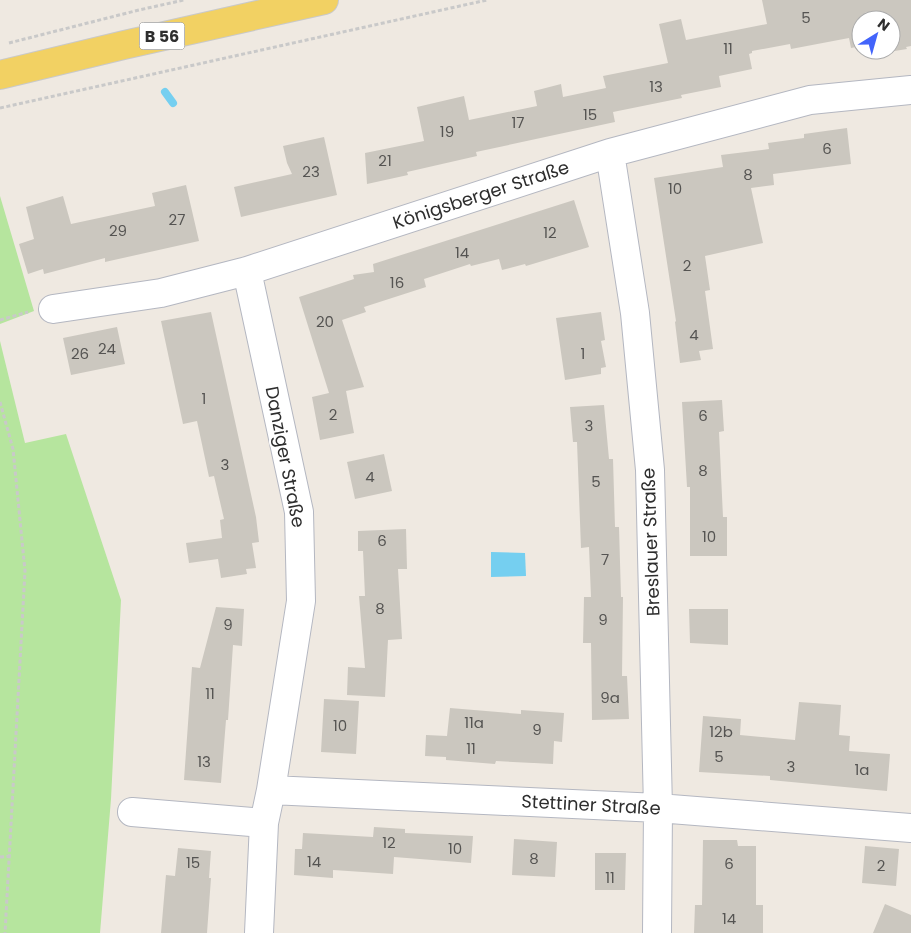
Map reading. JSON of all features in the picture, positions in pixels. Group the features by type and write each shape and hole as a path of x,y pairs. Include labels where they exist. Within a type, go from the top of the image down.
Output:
{"main road":[{"name":"B 56","path":"0,75 324,0"}],"street":[{"name":"Königsberger Straße","path":"53,309 161,293 247,271 610,153 810,100 911,90"},
{"name":"Breslauer Straße","path":"610,153 635,313 650,470 658,808 657,933"},
{"name":"Danziger Straße","path":"247,271 299,512 301,601 264,823 259,933"},
{"name":"Stettiner Straße","path":"271,790 658,808 911,828"},
{"path":"132,812 264,823"}],"path":[{"path":"0,45 184,0"},
{"path":"0,108 487,0"},
{"path":"0,402 13,449 25,571 5,933"},
{"path":"0,857 10,856"}],"green space":[{"path":"0,196 34,311 0,324"},
{"path":"0,341 25,443 66,434 121,600 111,799 100,933 0,933"}],"water":[{"path":"491,552 525,553 526,576 491,577"}],"building":[{"path":"762,0 911,0 911,46 906,47 907,49 901,50 901,10 851,10 851,48 849,38 791,49 790,44 752,51 749,54 752,69 719,76 721,87 681,95 682,98 613,112 615,122 476,152 477,156 407,172 408,175 367,184 365,153 424,141 417,107 464,96 469,120 537,106 534,91 561,84 563,97 606,88 603,76 668,63 659,24 681,19 686,40 767,24"},
{"path":"847,128 851,164 773,174 774,185 751,188 763,243 705,256 710,290 705,291 713,349 699,351 701,360 680,363 676,321 654,178 723,167 721,155 769,149 768,143 804,138 804,134"},
{"path":"324,137 337,195 241,217 234,187 292,174 283,146"},
{"path":"186,185 199,241 105,262 105,258 44,274 43,269 28,274 19,244 34,239 26,207 63,196 71,224 155,206 152,193"},
{"path":"574,200 589,247 526,266 525,264 502,270 499,259 471,266 470,264 424,279 426,287 364,307 366,312 342,320 364,387 346,391 354,433 320,440 312,397 329,393 299,297 354,279 353,275 374,272 373,264"},
{"path":"211,312 256,517 259,542 252,543 256,568 246,569 247,574 221,578 218,559 189,563 186,543 222,538 220,520 224,519 214,476 209,477 197,421 183,424 161,321"},
{"path":"601,312 605,340 601,341 606,367 601,368 601,374 565,380 556,318"},
{"path":"117,327 125,364 71,375 63,338"},
{"path":"722,400 724,431 719,432 723,517 727,517 727,556 690,556 690,487 687,487 682,402"},
{"path":"604,405 609,459 613,459 615,527 619,527 621,597 623,597 622,676 627,676 629,719 592,720 591,643 583,643 584,597 591,597 589,547 581,548 577,442 573,442 570,407"},
{"path":"384,454 392,491 355,499 347,462"},
{"path":"406,529 407,569 398,569 402,639 388,640 385,697 347,695 348,667 365,668 359,596 365,596 363,551 358,551 358,531"},
{"path":"216,607 244,609 242,646 233,645 228,720 226,720 221,783 184,780 192,667 200,668"},
{"path":"689,609 728,609 728,645 690,643"},
{"path":"324,699 359,701 356,754 321,752"},
{"path":"799,702 841,705 839,735 850,736 849,751 890,754 887,791 770,780 770,776 699,772 703,716 741,719 740,735 795,740"},
{"path":"450,708 521,714 521,710 564,713 562,742 554,741 553,764 496,761 495,764 446,760 446,757 425,756 426,735 447,736"},
{"path":"374,827 405,829 405,833 473,836 471,863 394,857 393,874 333,870 333,878 294,875 295,849 302,849 303,833 373,837"},
{"path":"514,839 557,842 555,877 512,875"},
{"path":"703,840 737,840 738,846 756,846 756,905 763,905 763,933 694,933 695,905 702,905"},
{"path":"865,846 899,849 896,886 862,883"},
{"path":"178,848 211,851 207,933 161,933 166,875 175,876"},
{"path":"595,853 626,853 625,890 595,890"},
{"path":"885,904 911,915 911,933 873,933"}],"waterway":[{"path":"165,92 173,103"}]}
